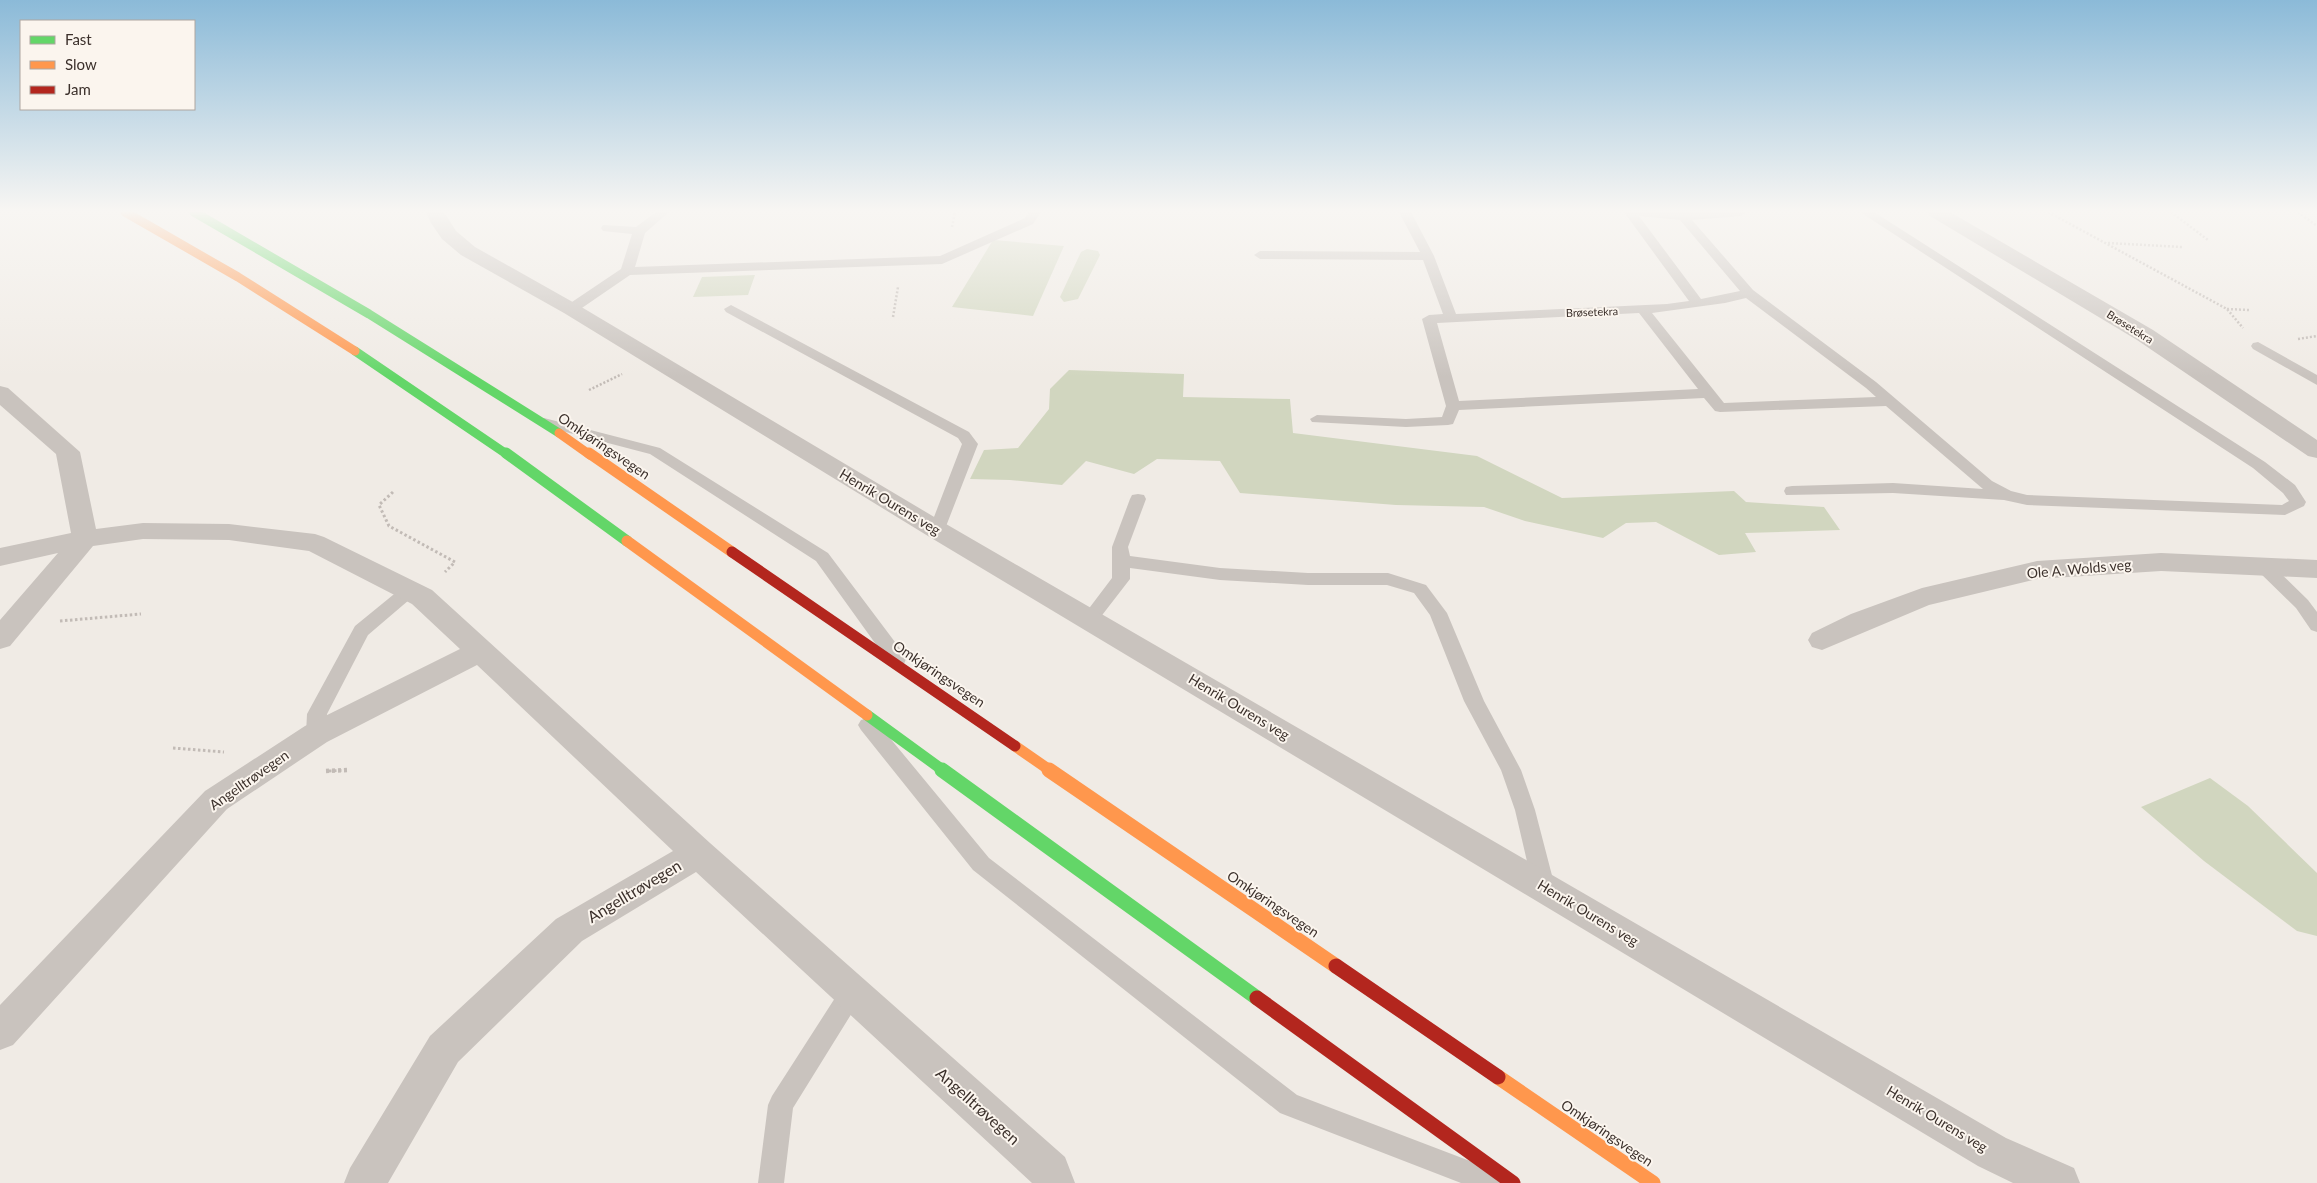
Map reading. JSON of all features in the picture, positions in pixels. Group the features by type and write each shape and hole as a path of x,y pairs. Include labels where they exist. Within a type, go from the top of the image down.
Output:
{"highway":[{"path":"219,267 366,358 493,444 1513,1183"},
{"name":"Omkjøringsvegen","path":"293,267 413,338 541,421 1653,1183"}],"street":[{"name":"Henrik Ourens veg","path":"497,267 571,308 937,530 1992,1152 2059,1183"},
{"name":"Brøsetekra","path":"2031,267 2145,335 2317,452"},
{"path":"0,393 68,452 85,540 6,632"},
{"name":"Angelltrøvegen","path":"0,557 85,540 143,531 229,532 315,543 416,594 1050,1172 1054,1183"},
{"name":"Ole A. Wolds veg","path":"1822,640 1861,621 1922,597 2038,570 2162,562 2317,569"},
{"name":"Angelltrøvegen","path":"0,1032 216,800 316,734 479,652"},
{"name":"Angelltrøvegen","path":"364,1183 444,1049 569,930 698,853"}],"lane":[{"path":"571,308 627,271 736,267"},
{"path":"1432,267 1451,318"},
{"path":"1671,267 1697,303"},
{"path":"1726,267 1748,293 1830,352 1986,484 2006,495"},
{"path":"1792,491 1893,488 2006,495 2027,500 2285,510 2298,502 2289,489 2259,465 1952,267"},
{"name":"Brøsetekra","path":"1453,406 1429,319 1643,310 1697,303 1748,293"},
{"path":"730,309 964,435 970,444 937,530"},
{"path":"1643,310 1720,408 1890,401"},
{"path":"2258,346 2317,381"},
{"path":"1317,419 1406,423 1448,420 1453,406 1708,393"},
{"path":"541,421 655,451 822,557 904,669"},
{"path":"1090,619 1121,579 1122,561 1120,546 1138,499"},
{"path":"1122,561 1220,574 1308,579 1388,579 1420,589 1438,613 1474,701 1511,770 1525,810 1544,887"},
{"path":"2264,566 2302,604 2317,626"},
{"path":"316,734 317,714 361,631 416,594"},
{"path":"851,704 981,864 1289,1104 1495,1183"},
{"path":"771,1183 781,1105 852,992"}],"path":[{"path":"2150,267 2227,309 2258,346"},
{"path":"2227,309 2249,310"},
{"path":"392,492 379,505 389,526 455,562 416,594"},
{"path":"6,632 141,614"}],"green space":[{"path":"976,267 1055,267 1033,316 952,307"},
{"path":"1074,267 1094,267 1078,299 1064,302 1060,297"},
{"path":"755,275 748,295 693,297 702,277"},
{"path":"1069,370 1184,374 1183,397 1290,399 1293,433 1477,456 1562,498 1734,491 1746,502 1824,507 1840,530 1745,533 1756,552 1719,555 1656,522 1626,523 1603,538 1525,521 1484,507 1396,505 1240,493 1220,461 1157,459 1134,474 1086,461 1062,485 1010,480 970,479 984,450 1018,448 1049,409 1050,389"},
{"path":"2210,778 2248,806 2317,873 2317,936 2297,931 2204,861 2141,807"}],"traffic: fast":[{"path":"289,267 369,314 559,433"},
{"path":"355,351 493,444 627,541"},
{"path":"867,715 1257,998"}],"traffic: slow":[{"path":"221,267 355,351"},
{"path":"559,433 732,552"},
{"path":"627,541 867,715"},
{"path":"1015,746 1336,966"},
{"path":"1498,1077 1653,1183"}],"traffic: jam":[{"path":"732,552 1015,746"},
{"path":"1336,966 1498,1077"},
{"path":"1257,998 1513,1183"}]}
